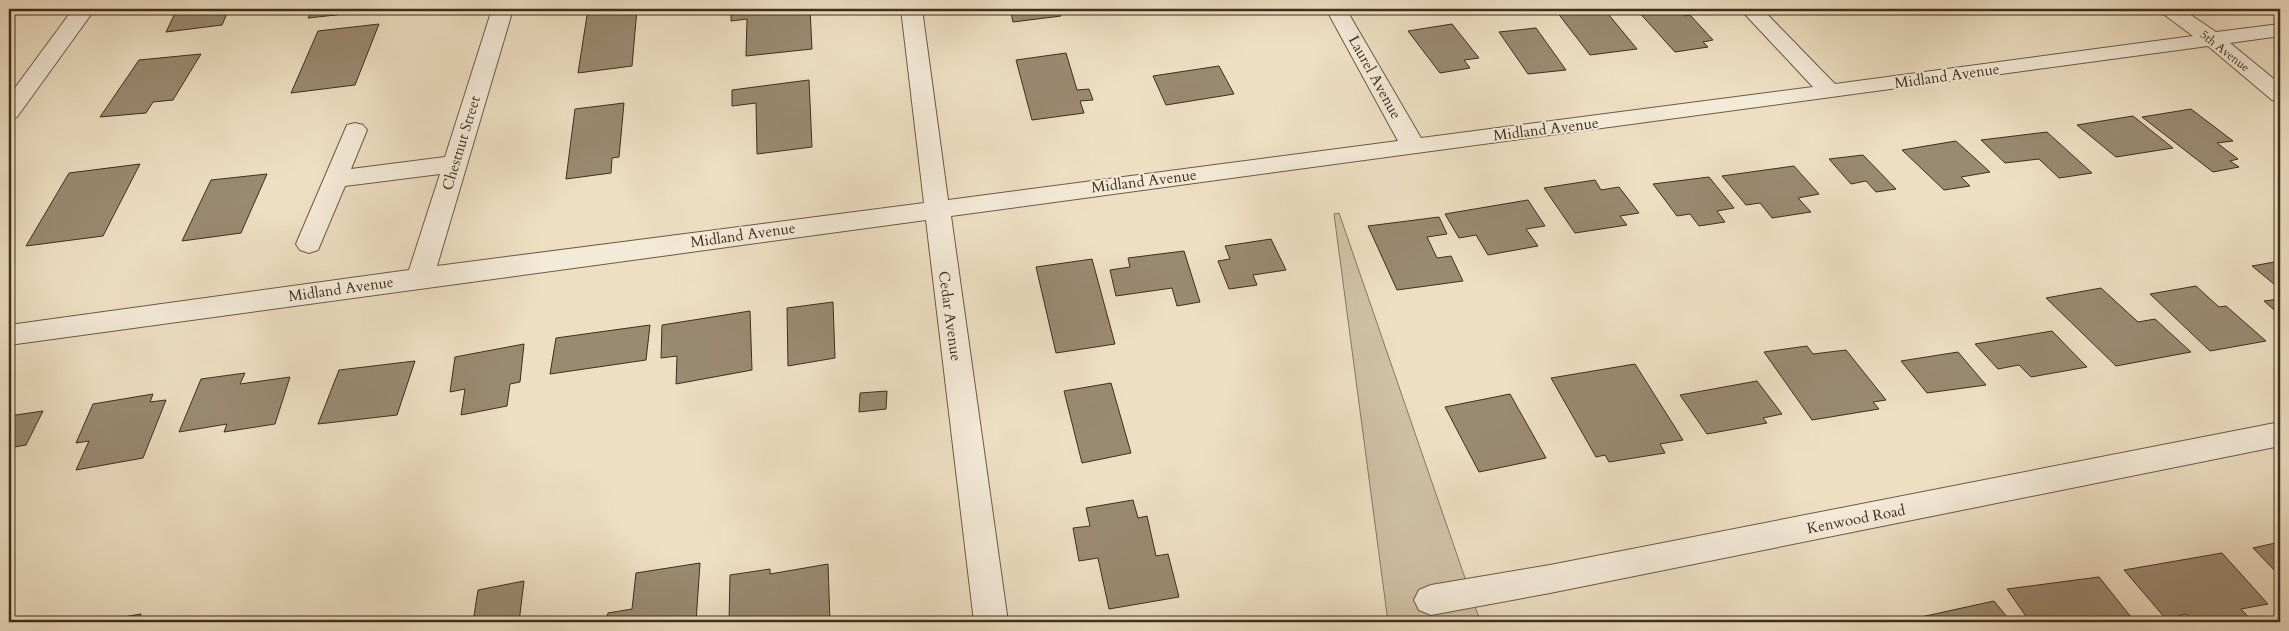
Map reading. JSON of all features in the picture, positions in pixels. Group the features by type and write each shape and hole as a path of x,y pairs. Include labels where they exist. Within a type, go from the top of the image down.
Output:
{"street":[{"path":"9,112 84,9"},
{"name":"Chestnut Street","path":"420,278 502,9"},
{"name":"Cedar Avenue","path":"911,9 991,622"},
{"name":"Laurel Avenue","path":"1336,9 1413,146"},
{"path":"1750,9 1830,92"},
{"name":"5th Avenue","path":"2169,9 2213,40 2280,95"},
{"name":"Midland Avenue","path":"9,335 420,278 1830,92 2280,30"},
{"path":"309,244 355,130"},
{"path":"335,179 454,164"},
{"name":"Kenwood Road","path":"1431,600 1560,577 2280,434"}],"shaded area":[{"path":"1339,213 1481,622 1388,622 1334,214"}],"building":[{"path":"177,9 229,9 222,25 166,32"},
{"path":"313,9 391,9 308,18"},
{"path":"588,9 637,9 632,66 578,73"},
{"path":"731,9 810,9 812,49 746,56 747,19 731,21"},
{"path":"1010,9 1058,9 1061,16 1013,22"},
{"path":"1604,9 1637,49 1590,55 1557,12"},
{"path":"1636,9 1677,9 1684,16 1690,15 1713,40 1703,42 1708,47 1675,52"},
{"path":"379,24 355,85 291,93 318,31"},
{"path":"1452,24 1479,58 1464,60 1470,68 1440,73 1408,31"},
{"path":"1536,28 1566,70 1528,74 1499,32"},
{"path":"1066,53 1077,90 1089,89 1093,100 1080,101 1084,113 1032,120 1016,60"},
{"path":"201,54 173,100 153,102 146,113 100,117 139,60"},
{"path":"1219,66 1234,94 1166,105 1153,76"},
{"path":"809,80 812,147 757,154 756,103 732,106 732,90"},
{"path":"624,103 619,157 612,158 611,173 566,179 575,109"},
{"path":"2191,109 2233,141 2217,143 2238,159 2230,161 2239,167 2213,172 2142,117"},
{"path":"2133,116 2173,148 2116,157 2077,125"},
{"path":"2047,132 2092,173 2059,178 2039,159 2005,163 1981,140"},
{"path":"1956,141 1990,172 1961,177 1970,186 1944,190 1902,150"},
{"path":"1863,155 1896,189 1876,192 1866,181 1851,184 1829,159"},
{"path":"140,164 103,236 26,246 69,173"},
{"path":"1794,166 1819,194 1798,198 1811,212 1772,218 1760,203 1746,205 1722,176"},
{"path":"267,174 241,233 182,241 211,180"},
{"path":"1709,177 1734,208 1717,211 1725,222 1699,226 1690,214 1677,216 1653,184"},
{"path":"1595,180 1601,190 1619,187 1639,213 1620,216 1627,225 1575,233 1544,188"},
{"path":"1528,200 1545,226 1526,229 1538,246 1488,255 1476,235 1459,238 1445,214"},
{"path":"1439,217 1447,234 1427,237 1437,258 1451,256 1463,281 1397,290 1368,226"},
{"path":"1271,239 1286,270 1253,275 1257,285 1229,289 1218,261 1230,259 1225,246"},
{"path":"1184,251 1200,302 1177,306 1172,288 1116,296 1110,270 1130,267 1128,258"},
{"path":"1092,259 1115,344 1056,353 1036,267"},
{"path":"2280,261 2280,289 2252,266"},
{"path":"2196,286 2219,307 2226,306 2266,341 2210,351 2150,294"},
{"path":"2101,288 2138,322 2155,319 2191,352 2116,366 2046,298"},
{"path":"2280,299 2280,315 2264,301"},
{"path":"833,302 835,358 788,366 787,308"},
{"path":"750,311 752,370 676,384 677,356 661,358 662,325"},
{"path":"650,325 646,360 550,374 556,338"},
{"path":"2052,331 2087,367 2031,377 2019,365 1998,369 1975,344"},
{"path":"524,344 520,382 510,384 507,406 461,415 465,389 450,392 455,357"},
{"path":"1807,346 1813,354 1846,350 1886,400 1873,402 1879,409 1812,420 1764,352"},
{"path":"1958,352 1986,385 1927,393 1901,361"},
{"path":"415,361 397,415 318,424 339,370"},
{"path":"1635,364 1683,440 1660,444 1665,453 1609,462 1605,455 1596,457 1551,378"},
{"path":"245,373 240,384 290,377 275,424 224,432 227,424 179,432 201,379"},
{"path":"1757,381 1782,414 1763,418 1767,423 1707,434 1680,395"},
{"path":"1111,383 1131,453 1082,463 1064,391"},
{"path":"887,391 886,409 859,412 860,393"},
{"path":"153,394 150,402 166,400 143,458 76,470 89,441 76,443 93,404"},
{"path":"1510,394 1546,458 1479,472 1445,407"},
{"path":"43,411 26,445 9,448 9,416"},
{"path":"1133,500 1138,518 1147,516 1156,556 1168,554 1179,597 1109,609 1098,558 1079,561 1073,528 1090,526 1086,508"},
{"path":"2280,542 2280,576 2253,548"},
{"path":"2222,553 2268,604 2241,609 2253,622 2193,622 2186,614 2166,619 2124,570"},
{"path":"700,563 696,622 594,622 606,620 608,613 632,609 636,573"},
{"path":"828,564 830,622 729,622 730,575 770,569 770,574"},
{"path":"2099,577 2135,622 2030,622 2007,589"},
{"path":"524,581 519,622 473,622 478,590"},
{"path":"1994,601 2011,622 1924,622 1921,617"},
{"path":"141,614 138,622 93,622"}]}
